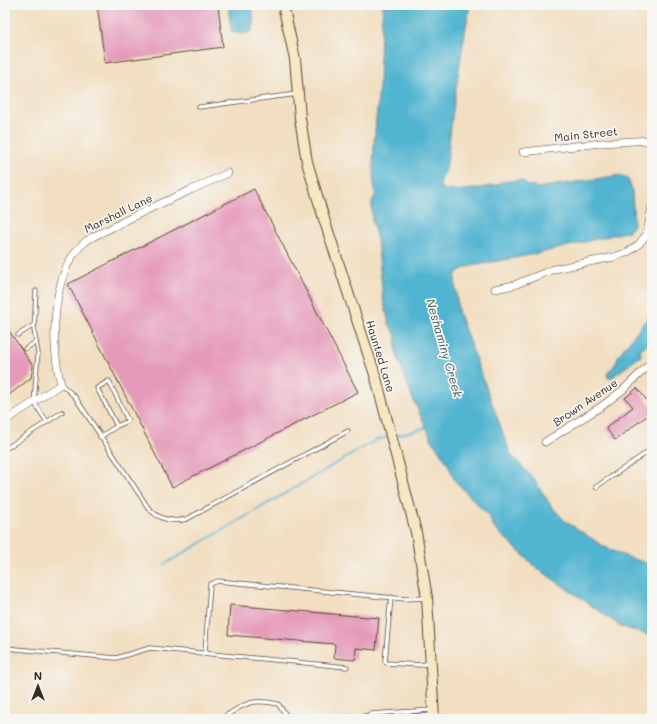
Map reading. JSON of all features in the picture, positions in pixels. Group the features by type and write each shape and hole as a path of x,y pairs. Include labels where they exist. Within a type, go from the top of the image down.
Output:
{"street":[{"name":"Haunted Lane","path":"283,5 295,59 307,162 321,212 376,378 416,532 424,570 427,598 434,715"},
{"name":"Main Street","path":"523,152 601,143 652,140"},
{"name":"Marshall Lane","path":"61,384 54,344 54,320 59,292 70,262 84,243 121,223 228,173"},
{"path":"496,289 554,269 614,257 628,252 639,244 647,234 652,206"},
{"name":"Brown Avenue","path":"545,442 602,406 624,389 652,362"},
{"path":"5,421 61,384"}],"lane":[{"path":"199,107 298,94"},
{"path":"36,291 34,325 38,353 38,372 34,402 47,422"},
{"path":"18,335 34,325"},
{"path":"25,349 36,342"},
{"path":"100,437 128,421 109,382 97,388 117,426"},
{"path":"61,384 75,397 100,437 155,515 161,519 187,519 348,431"},
{"path":"5,449 62,412"},
{"path":"596,487 652,449"},
{"path":"205,653 210,584 218,581 405,599 427,598"},
{"path":"391,597 385,660 386,663 421,665 430,663"},
{"path":"5,648 116,658 150,648 347,667"},
{"path":"221,719 243,704 261,701 278,704 289,719"},
{"path":"332,719 344,717 366,718 371,714 434,715"},
{"path":"379,719 434,715"}],"water":[{"path":"228,5 252,5 254,25 252,31 242,34 231,31"},
{"name":"Neshaminy Creek","path":"383,5 470,5 451,124 447,164 440,187 451,190 467,190 497,185 501,182 521,180 527,185 538,188 620,175 628,179 632,190 634,225 629,231 545,252 467,267 456,273 455,282 458,311 511,455 533,478 552,507 565,521 603,546 622,555 652,565 652,636 622,627 537,568 494,528 488,515 455,481 448,464 432,440 412,397 396,353 396,336 389,324 383,299 377,239 372,221 372,202 376,194 373,172 373,157 379,88"},
{"path":"651,313 652,342 640,349 641,356 611,378 608,378 607,374 616,363 618,356"}],"building":[{"path":"97,5 218,5 223,47 105,63"},
{"path":"254,189 358,392 172,487 68,284"},
{"path":"5,325 33,366 31,378 5,398"},
{"path":"637,388 652,407 652,412 615,440 606,428 633,407 625,398"},
{"path":"230,605 379,618 376,650 356,648 355,660 334,658 335,644 228,635"}],"waterway":[{"path":"394,436 429,427"},
{"path":"165,564 376,440 388,437"}]}
